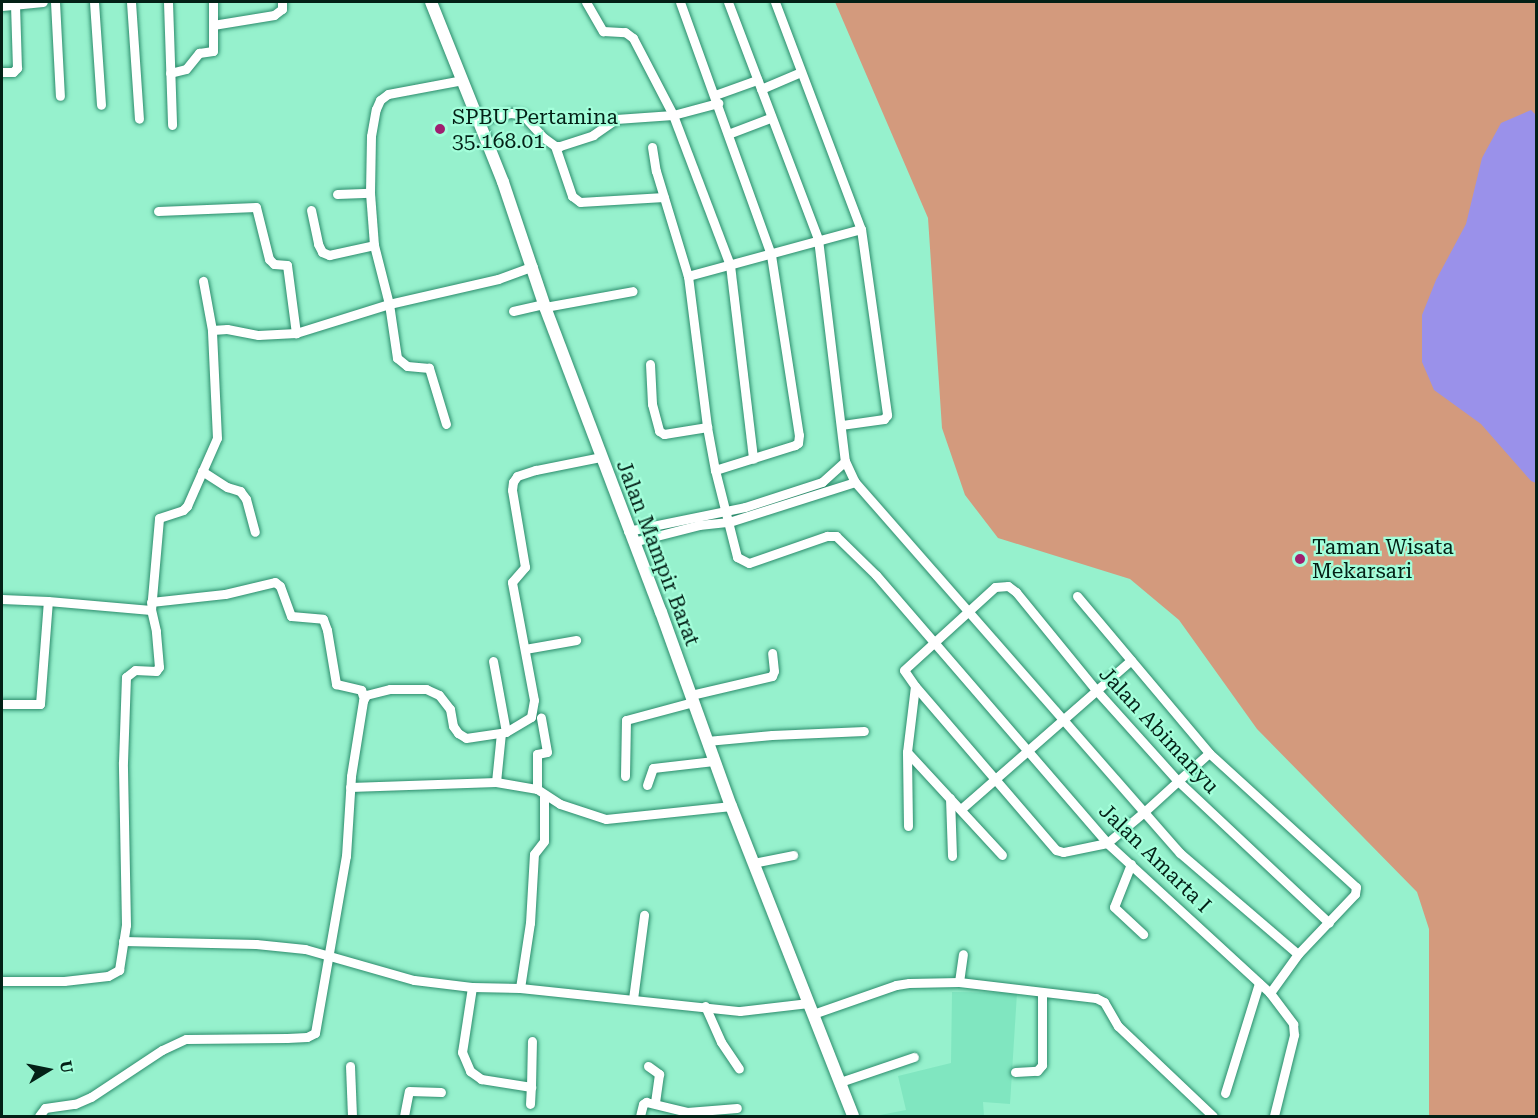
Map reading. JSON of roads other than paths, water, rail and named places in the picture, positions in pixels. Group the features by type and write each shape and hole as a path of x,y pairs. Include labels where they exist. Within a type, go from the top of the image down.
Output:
{"street":[{"path":"2,6 43,2"},
{"path":"55,2 60,96"},
{"path":"94,2 101,105"},
{"path":"132,2 139,119"},
{"path":"168,2 172,124"},
{"path":"170,72 186,69 199,53 213,51 213,2"},
{"path":"213,25 274,15 282,9 282,2"},
{"name":"Jalan Mampir Barat","path":"431,2 503,182 533,266 544,305 731,806 853,1116"},
{"path":"586,2 603,31 625,32 633,38 674,115 730,265 753,459"},
{"path":"680,2 771,255 799,440 795,445 715,470"},
{"path":"728,2 818,239 845,461 855,482 1180,853 1298,954"},
{"path":"775,2 861,229 887,415 884,419 842,425"},
{"path":"2,72 13,72 17,68 15,4"},
{"path":"555,146 587,138 616,119 674,115 801,72"},
{"path":"446,424 429,368 406,366 397,358 389,304 374,245 370,193 372,129 380,100 388,94 463,80"},
{"path":"477,120 511,113 523,115 543,138 555,146 575,200 580,202 664,197"},
{"path":"728,134 771,118"},
{"path":"652,147 664,197 688,276 707,427 715,470 728,517"},
{"path":"337,194 370,193"},
{"path":"158,211 256,207 269,260 274,264 287,265 296,333"},
{"path":"311,210 318,244 322,252 329,255 374,245"},
{"path":"688,276 861,229"},
{"path":"212,330 227,329 258,335 296,333 389,304 498,279 533,266"},
{"path":"2,981 64,981 114,974 119,970 126,925 123,762 126,677 135,670 156,671 159,667 151,606 159,518 183,510 217,438 212,330 203,281"},
{"path":"513,311 633,291"},
{"path":"650,364 652,404 659,430 664,434 707,427"},
{"path":"364,699 366,695 390,688 426,689 439,695 450,709 453,726 466,738 503,732 531,717 534,700 512,582 525,567 512,490 513,482 518,476 536,470 602,457"},
{"path":"824,486 845,461"},
{"path":"202,471 227,487 240,491 246,499 255,532"},
{"path":"631,536 728,517 824,486 855,482"},
{"name":"Jalan Amarta I","path":"728,517 738,557 749,563 827,536 836,536 876,575 1107,843 1270,993 1295,1028 1274,1116"},
{"path":"2,599 151,606 225,594 275,582 280,586 291,616 323,619 336,684 361,690 364,699 350,787 346,856 315,1033 307,1037 186,1039 162,1050 91,1097 75,1104 45,1108 39,1116"},
{"name":"Jalan Abimanyu","path":"968,610 995,587 1008,586 1016,592 1096,690 1178,782 1329,923"},
{"path":"1077,596 1209,753 1356,886 1355,894 1298,954 1270,993"},
{"path":"2,704 40,704 48,601"},
{"path":"968,610 904,670 915,686 1056,850 1070,852 1107,843 1209,753"},
{"path":"525,649 576,640"},
{"path":"625,776 626,720 772,676 774,671 772,653"},
{"path":"961,809 1131,660"},
{"path":"493,661 503,732 496,782"},
{"path":"908,826 908,752 915,686"},
{"path":"520,988 530,923 534,854 544,841 537,754 548,752 541,718"},
{"path":"707,741 772,735 864,731"},
{"path":"908,752 1002,855"},
{"path":"647,785 653,768 714,761"},
{"path":"350,787 496,782 540,793 606,819 731,806"},
{"path":"950,798 952,856"},
{"path":"753,863 793,855"},
{"path":"1131,864 1114,907 1143,934"},
{"path":"633,999 644,915"},
{"path":"123,941 256,944 329,955 414,980 472,987 520,988 740,1011 811,1008 896,985 959,982 1042,994 1088,996 1104,1002 1118,1026 1213,1116"},
{"path":"959,982 963,954"},
{"path":"1225,1094 1259,983"},
{"path":"472,987 462,1052 464,1062 470,1071 481,1079 531,1086"},
{"path":"1015,1072 1037,1071 1042,1065 1042,994"},
{"path":"705,1006 721,1042 739,1070"},
{"path":"530,1104 532,1041"},
{"path":"840,1082 914,1057"},
{"path":"350,1066 352,1116"},
{"path":"648,1066 659,1074 655,1103"},
{"path":"404,1116 409,1091 441,1092"},
{"path":"640,1116 643,1104 655,1103 686,1114 736,1108"}],"place":[{"name":"SPBU Pertamina 35.168.01","path":"440,129"},
{"name":"Taman Wisata Mekarsari","path":"1300,559"}]}
